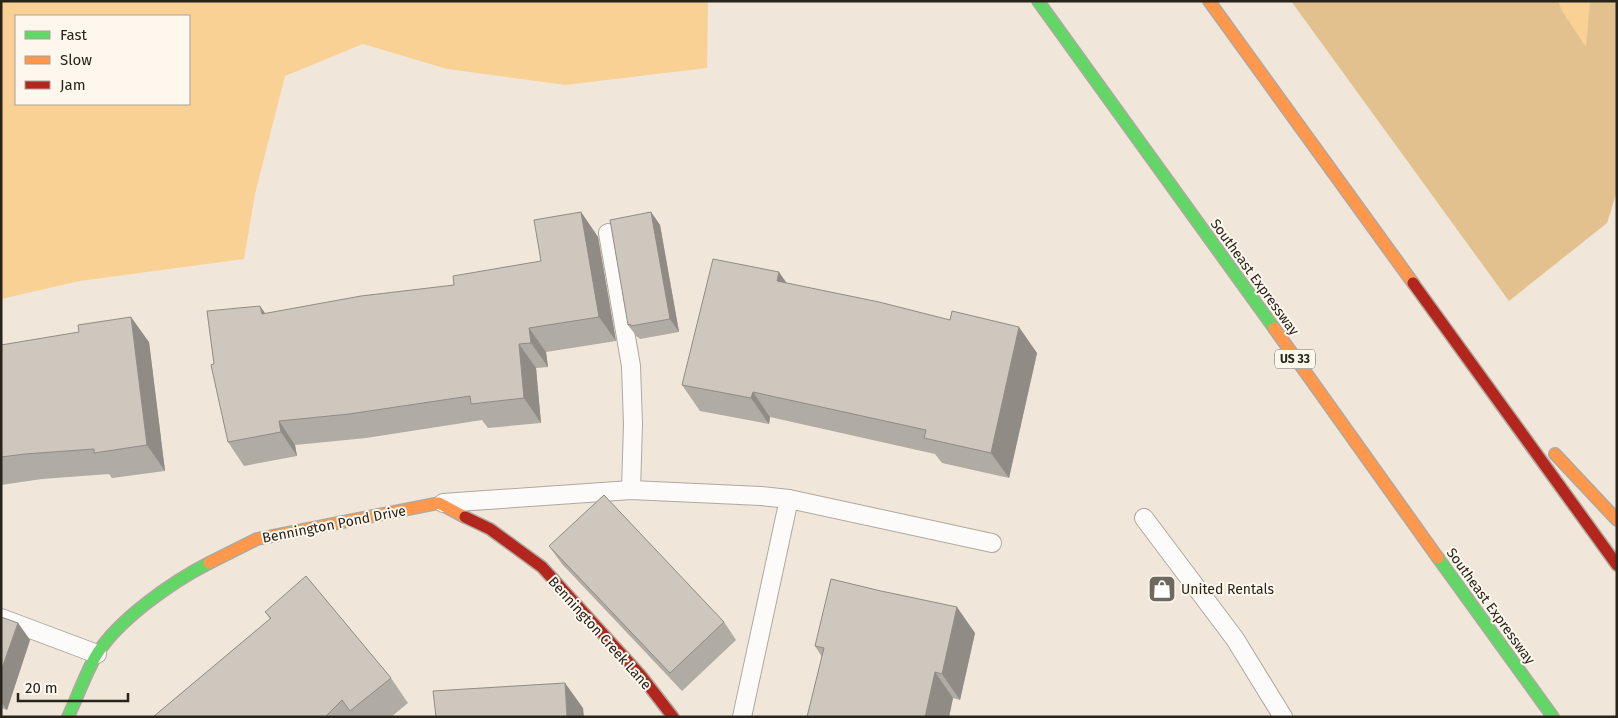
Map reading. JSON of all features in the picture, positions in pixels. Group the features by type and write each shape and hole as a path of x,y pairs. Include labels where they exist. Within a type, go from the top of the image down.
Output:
{"main road":[{"name":"Southeast Expressway","path":"1038,1 1552,717"},
{"path":"1209,1 1617,566"},
{"path":"1477,370 1537,435"},
{"path":"1550,449 1617,520"},
{"name":"Bennington Creek Lane","path":"438,503 490,529 524,553 548,575 642,677 673,717"},
{"name":"Bennington Pond Drive","path":"68,717 97,654 125,620 188,574 257,540 438,503"}],"lane":[{"path":"608,233 631,366 633,424 631,490"},
{"name":"Bennington Pond Drive","path":"438,503 631,490 761,496 789,499 992,543"},
{"path":"742,717 789,499"},
{"path":"1144,518 1235,639 1283,717"},
{"path":"1,618 97,654"}],"shaded area":[{"path":"1,1 707,1 707,68 565,85 447,69 363,44 285,76 255,194 244,259 80,281 1,299"},
{"path":"1291,1 1617,1 1617,191 1607,223 1509,301"},
{"path":"1558,1 1590,1 1586,47 1562,11"}],"building":[{"path":"581,212 599,317 529,328 531,343 519,344 524,398 471,404 470,396 349,414 279,421 281,432 228,442 211,365 214,364 207,311 260,306 262,314 361,296 454,285 453,276 541,261 534,220"},
{"path":"651,212 670,319 631,326 630,324 628,325 610,220"},
{"path":"713,259 779,272 777,281 879,302 950,320 952,311 1019,327 991,453 924,438 926,430 753,392 751,398 682,385"},
{"path":"131,317 147,445 94,453 94,449 1,457 1,345 79,332 78,325"},
{"path":"604,495 724,622 670,673 549,546"},
{"path":"306,576 391,678 350,711 342,700 325,717 153,717 271,618 265,612"},
{"path":"831,579 957,607 942,674 935,672 925,717 807,717 824,648 815,646"},
{"path":"1,617 18,623 1,671"},
{"path":"565,683 567,717 436,717 433,691"}],"traffic: fast":[{"path":"1038,1 1274,328"},
{"path":"1438,558 1553,717"},
{"path":"68,717 93,661 107,641 132,615 147,603 179,580 209,563"}],"traffic: slow":[{"path":"1209,1 1413,283"},
{"path":"1274,328 1438,558"},
{"path":"1555,454 1617,520"},
{"path":"209,563 257,539 439,503 465,517"}],"traffic: jam":[{"path":"1413,283 1617,565"},
{"path":"465,517 490,529 542,567 642,677 673,717"}],"place":[{"name":"United Rentals","path":"1162,589"}]}
